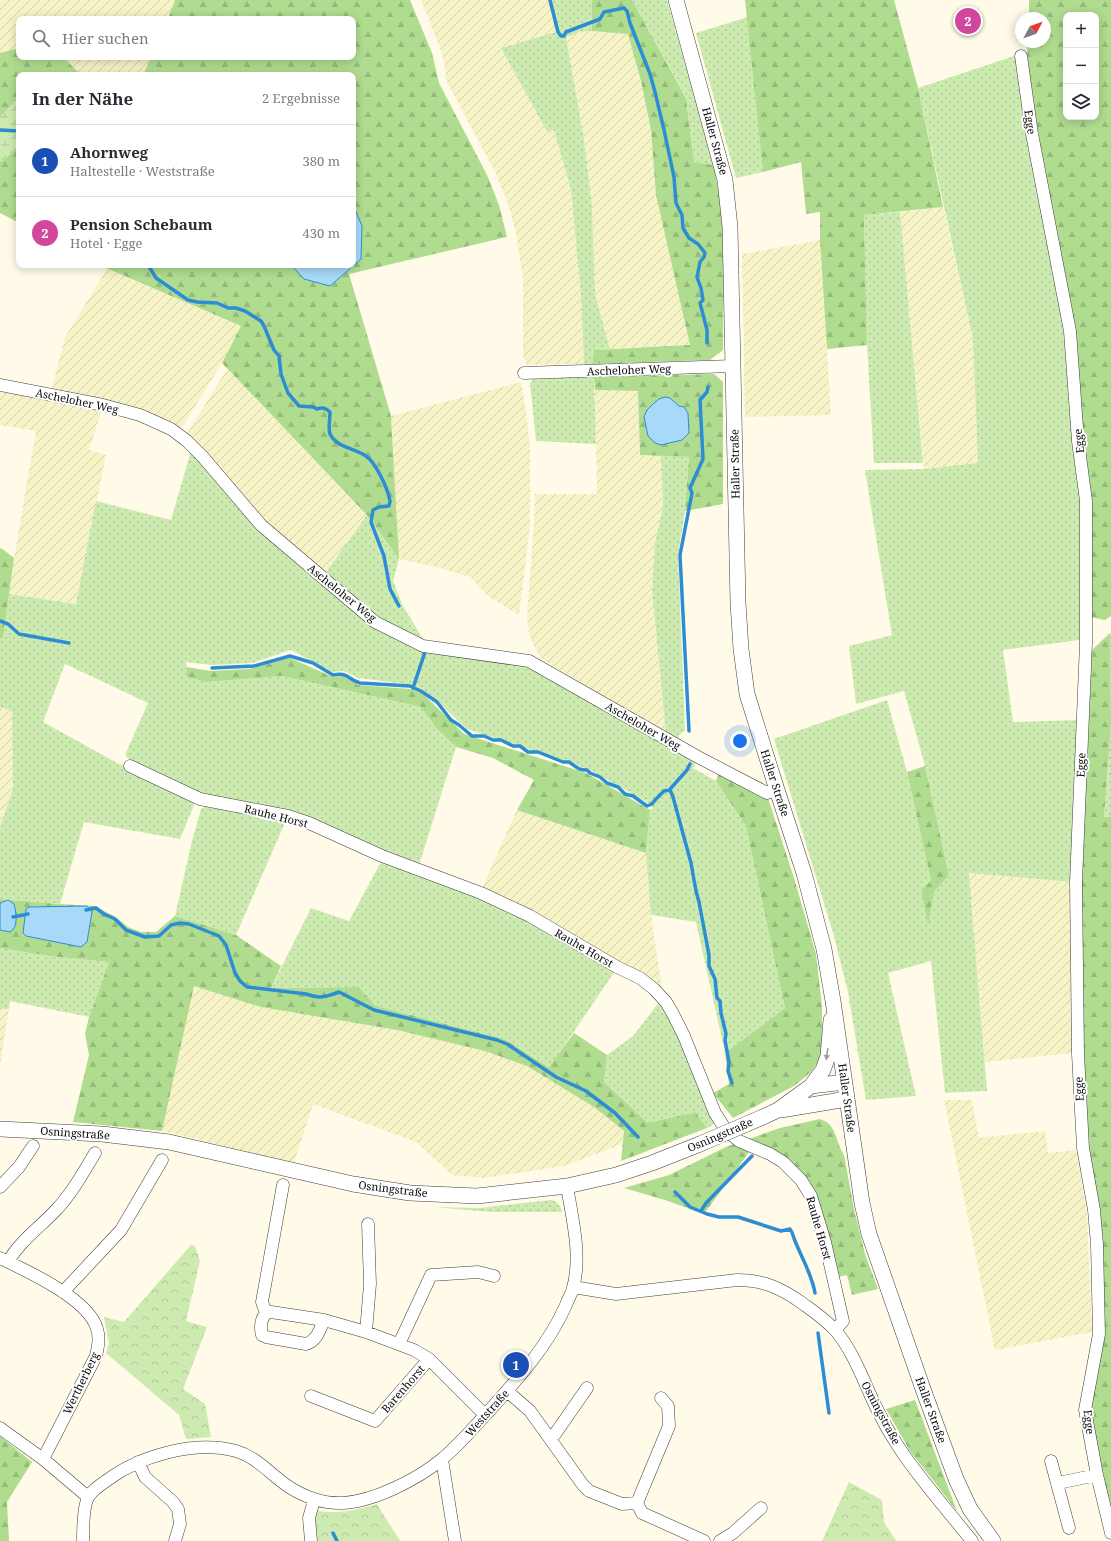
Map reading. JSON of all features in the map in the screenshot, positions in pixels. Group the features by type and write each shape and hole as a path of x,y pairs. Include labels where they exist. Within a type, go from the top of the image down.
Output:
{"street":[{"name":"Haller Straße","path":"676,0 725,180 730,227 738,603 741,649 747,694 804,873 824,949 861,1196 869,1234 956,1479 970,1509 993,1541"},
{"name":"Egge","path":"1021,56 1032,134 1070,331 1078,441 1086,501 1086,643 1076,882 1078,1039 1083,1148 1094,1210 1097,1244 1099,1334 1085,1410 1097,1475 1111,1534"},
{"name":"Ascheloher Weg","path":"524,373 733,366"},
{"name":"Ascheloher Weg","path":"0,385 103,405 140,415 171,429 188,441 261,525 375,622 423,646 529,661 698,758 767,793 777,790"},
{"name":"Rauhe Horst","path":"130,766 200,799 288,816 309,823 382,856 481,892 530,916 617,967 640,978 666,1002 674,1014 715,1113 726,1130 739,1141 770,1154 783,1162 801,1180 811,1196 825,1242 843,1321 835,1330"},
{"name":"Osningstraße","path":"0,1129 102,1134 169,1142 353,1184 410,1193 477,1196 567,1186 616,1175 652,1163 778,1110 811,1086 823,1070 828,1056 828,1038 833,1001"},
{"name":"Osningstraße","path":"811,1086 845,1082"},
{"name":"Osningstraße","path":"778,1110 847,1099"},
{"path":"0,1188 19,1167 33,1146"},
{"name":"Wertherberg","path":"43,1459 96,1356 98,1347 97,1329 93,1320 85,1309 63,1292 4,1260 57,1209 71,1193 95,1153"},
{"path":"63,1292 121,1230 162,1160"},
{"path":"283,1185 262,1302 266,1313 263,1317 260,1330 262,1335 266,1337 306,1344 311,1343 315,1339 324,1320"},
{"name":"Weststraße","path":"88,1497 113,1476 138,1462 173,1451 204,1447 236,1451 259,1462 289,1487 314,1500 342,1503 364,1499 392,1489 421,1474 442,1459 465,1438 507,1391 540,1350 558,1324 573,1287 576,1266 576,1242 567,1186"},
{"path":"366,1332 370,1284 368,1224"},
{"path":"399,1344 431,1275 478,1272 494,1276"},
{"name":"Osningstraße","path":"573,1287 616,1294 737,1280 753,1280 781,1289 818,1314 835,1330 855,1363 879,1413 904,1455 972,1541"},
{"name":"Barenhorst","path":"266,1313 271,1312 324,1320 366,1332 414,1350 429,1359 485,1414"},
{"name":"Barenhorst","path":"311,1396 375,1421 429,1359"},
{"path":"550,1438 555,1434 587,1388"},
{"path":"507,1391 530,1411 583,1485 589,1491 622,1504 637,1503"},
{"path":"661,1398 668,1406 669,1426 637,1503 642,1513 704,1541"},
{"path":"0,1428 43,1459 88,1497 85,1511 83,1541"},
{"path":"442,1459 455,1541"},
{"path":"1051,1461 1069,1528"},
{"path":"138,1462 145,1477 173,1502 178,1509 180,1524 175,1541"},
{"path":"1058,1483 1097,1475"},
{"path":"312,1541 309,1518 314,1500"},
{"path":"720,1541 733,1533 761,1508"}],"shaded area":[{"path":"0,0 175,0 169,16 16,16 16,49 0,53"},
{"path":"421,0 548,0 556,32 502,48 548,133 554,130 571,190 581,296 584,364 527,365 523,356 523,279 516,233 507,201 495,172 446,80 445,66 441,51"},
{"path":"592,31 628,34 641,81 651,130 656,195 690,345 610,349 595,294 592,206 584,139 566,37 580,32"},
{"path":"66,60 150,60 144,72 78,72"},
{"path":"943,207 973,339 978,464 924,469 900,212"},
{"path":"820,240 831,415 745,417 742,254"},
{"path":"107,269 241,326 222,363 180,431 51,392 65,337"},
{"path":"227,369 367,515 324,575 254,514 186,435"},
{"path":"521,382 530,447 530,525 519,615 489,597 470,577 437,567 399,559 391,416"},
{"path":"0,388 102,409 89,450 106,455 76,604 9,594 36,431 0,425"},
{"path":"595,390 638,391 640,455 661,456 663,507 655,543 652,590 666,734 540,658 529,634 527,616 535,494 597,494"},
{"path":"0,707 12,711 13,789 0,827"},
{"path":"517,810 646,853 651,915 662,989 482,888"},
{"path":"969,873 1073,882 1073,1053 985,1062"},
{"path":"194,985 261,1007 397,1030 485,1051 527,1066 594,1107 624,1132 622,1144 564,1166 484,1178 452,1175 416,1142 313,1104 294,1163 162,1131"},
{"path":"0,1009 9,1009 0,1066"},
{"path":"944,1100 972,1100 979,1138 1045,1131 1048,1153 1076,1150 1087,1214 1092,1332 995,1350"}],"green space":[{"path":"175,0 410,0 432,53 439,83 487,175 499,205 507,237 349,274 391,416 399,559 367,515 222,363 241,326 106,268 356,268 356,72 144,72 150,60 356,60 356,16 169,16"},
{"path":"548,0 592,0 592,31 580,32 566,37 584,139 592,206 595,294 610,349 594,350 592,364 584,364 581,296 571,190 554,130 548,133 501,48 556,32"},
{"path":"592,0 632,0 686,98 694,162 714,165 724,226 723,350 710,360 592,364 594,350 690,345 656,195 651,130 641,81 628,34 592,31"},
{"path":"632,0 667,0 714,165 694,162 686,97"},
{"path":"745,0 894,0 918,88 943,207 864,215 867,345 827,349 820,240 820,212 806,214 801,162 763,172"},
{"path":"1029,0 1111,0 1111,616 1105,620 1090,617 1083,441 1074,331 1038,132 1027,55 1028,48 1051,48 1051,12 1029,12"},
{"path":"748,17 763,172 736,178 696,33"},
{"path":"16,49 16,60 66,60 78,72 16,72 16,221 0,213 0,53"},
{"path":"1017,55 1065,332 1080,501 1080,640 1003,650 1013,722 1078,720 1073,882 969,873 987,1091 945,1093 931,961 888,973 916,1096 866,1100 848,992 834,936 774,739 887,700 907,772 931,881 921,890 928,924 934,892 949,875 925,766 904,691 856,704 849,646 892,635 865,470 924,469 978,463 973,339 918,88"},
{"path":"16,100 16,149 3,161 0,161 0,117"},
{"path":"900,212 923,463 874,463 867,345 864,215"},
{"path":"714,374 723,382 723,504 685,511 689,457 640,455 638,391 595,390 594,377"},
{"path":"594,377 596,444 536,441 530,383 533,379"},
{"path":"191,451 254,524 420,649 516,663 542,672 696,761 693,768 716,781 746,826 785,1008 725,1053 696,922 651,915 646,853 650,810 653,808 650,804 588,769 467,729 434,698 422,689 413,685 358,678 344,671 332,672 291,650 252,663 212,665 186,662 187,677 206,682 282,676 421,707 436,728 456,747 419,865 290,813 188,790 131,762 125,755 148,703 65,664 43,722 121,765 192,800 194,805 180,839 84,822 60,904 0,899 0,827 13,789 12,711 0,707 0,638 3,638 9,594 76,604 96,501 171,520"},
{"path":"661,456 689,457 685,511 678,555 685,730 679,735 679,742 666,734 652,590 655,543 663,507"},
{"path":"367,515 399,559 393,581 402,604 424,641 377,617 324,575"},
{"path":"1,548 14,558 3,638 0,638"},
{"path":"1110,633 1111,633 1111,724"},
{"path":"1110,633 1111,724 1104,817 1111,817 1111,1511 1102,1474 1091,1411 1103,1336 1082,1054 1082,882 1092,650"},
{"path":"290,658 333,677 343,676 358,685 420,691 464,734 586,773 650,810 646,853 517,810 534,780 493,758 456,747 436,728 421,707 282,676 206,682 187,677 186,667 211,671 249,669"},
{"path":"1111,724 1111,817 1104,817"},
{"path":"925,766 949,875 934,892 928,925 921,890 931,881 907,772"},
{"path":"719,773 768,798 794,878 816,954 822,1007 822,1056 811,1072 794,1086 733,1118 713,1093 729,1084 725,1053 785,1008 746,826 716,781"},
{"path":"209,804 287,818 236,935 175,916 201,809"},
{"path":"382,860 478,896 530,920 615,971 550,1067 505,1039 376,1006 359,987 271,988 311,908 349,921"},
{"path":"0,899 94,906 114,916 128,927 141,932 156,932 175,916 236,935 281,966 271,988 359,987 376,1006 505,1039 549,1067 574,1033 607,1055 604,1082 648,1123 695,1112 707,1128 621,1161 624,1131 594,1107 527,1066 485,1051 397,1030 261,1007 194,986 162,1131 73,1122 89,1055 85,1034 89,1017 109,962 49,956 0,948"},
{"path":"0,948 49,956 109,962 89,1017 10,1001 9,1009 0,1009"},
{"path":"660,1001 674,1025 716,1123 707,1128 694,1112 648,1123 604,1082 607,1055 633,1036"},
{"path":"820,1119 831,1126 844,1155 854,1209 865,1254 878,1289 852,1295 847,1275 838,1277 829,1240 809,1180 783,1155 755,1144 704,1214 665,1200 624,1188 669,1175 726,1147 780,1128"},
{"path":"551,1200 558,1204 562,1212 491,1212 433,1207 480,1208"},
{"path":"191,1245 195,1246 200,1261 186,1321 207,1327 183,1389 205,1404 211,1437 186,1439 179,1415 106,1353 109,1343 104,1317 124,1322"},
{"path":"915,1400 957,1511 910,1451 886,1409"},
{"path":"0,1436 32,1462 7,1502 9,1541 0,1541"},
{"path":"849,1482 882,1500 884,1522 896,1541 822,1541"},
{"path":"377,1504 400,1541 316,1541 313,1516 318,1511 348,1511"}],"water":[{"path":"356,212 362,226 361,259 356,263"},
{"path":"294,268 351,268 330,286 304,279"},
{"path":"665,397 670,398 679,406 684,407 688,413 689,433 682,440 661,445 655,443 648,436 644,417 647,410 653,404 659,399"},
{"path":"8,900 14,904 16,915 15,927 10,932 0,930 0,903"},
{"path":"87,906 92,912 87,942 81,947 26,936 23,933 26,909 29,907"}],"waterway":[{"path":"550,0 558,32 561,36 564,36 566,32 600,19 604,12 624,8 627,11 655,92 674,177 676,203 682,215 683,228 689,238 698,244 705,253 700,262 697,277 703,300 700,303 707,330 707,343"},
{"path":"0,130 16,131"},
{"path":"150,268 156,278 188,300 217,303 228,308 236,308 245,311 261,321 274,350 279,356 281,374 288,393 299,406 313,407 317,409 324,408 330,412 329,432 333,439 342,445 362,453 374,464 384,483 390,501 389,506 379,507 373,510 371,522 384,556 390,589 399,606"},
{"path":"689,731 680,555 692,493 690,488 703,459 700,400 707,392 708,387"},
{"path":"0,621 8,624 19,634 69,643"},
{"path":"413,688 425,652"},
{"path":"212,668 254,666 290,656 313,663 333,675 342,674 360,683 410,686 421,691 437,702 451,720 472,736 484,736 493,740 501,740 513,746 520,746 528,752 538,752 563,762 569,762 577,768 587,770 590,773 600,777 607,783 618,787 625,794 633,796 647,806 652,804 664,791 670,790 691,863 709,955 709,966 715,979 717,998 720,1001 726,1034 725,1040 729,1062 728,1071 732,1083"},
{"path":"670,790 687,770 690,764"},
{"path":"86,910 96,908 115,919 126,930 145,937 159,936 171,925 180,923 189,924 219,936 226,945 235,973 240,981 247,987 319,997 339,992 374,1010 497,1040 507,1044 556,1077 586,1091 615,1113 638,1137"},
{"path":"13,917 28,914"},
{"path":"701,1211 706,1203 752,1156"},
{"path":"675,1192 690,1207 707,1214 719,1217 738,1217 781,1231 790,1229 809,1273 815,1293"},
{"path":"818,1333 829,1413"},
{"path":"333,1533 337,1541"}],"place":[{"name":"Pension Schebaum","path":"968,21"},
{"name":"Ahornweg","path":"516,1365"}]}
